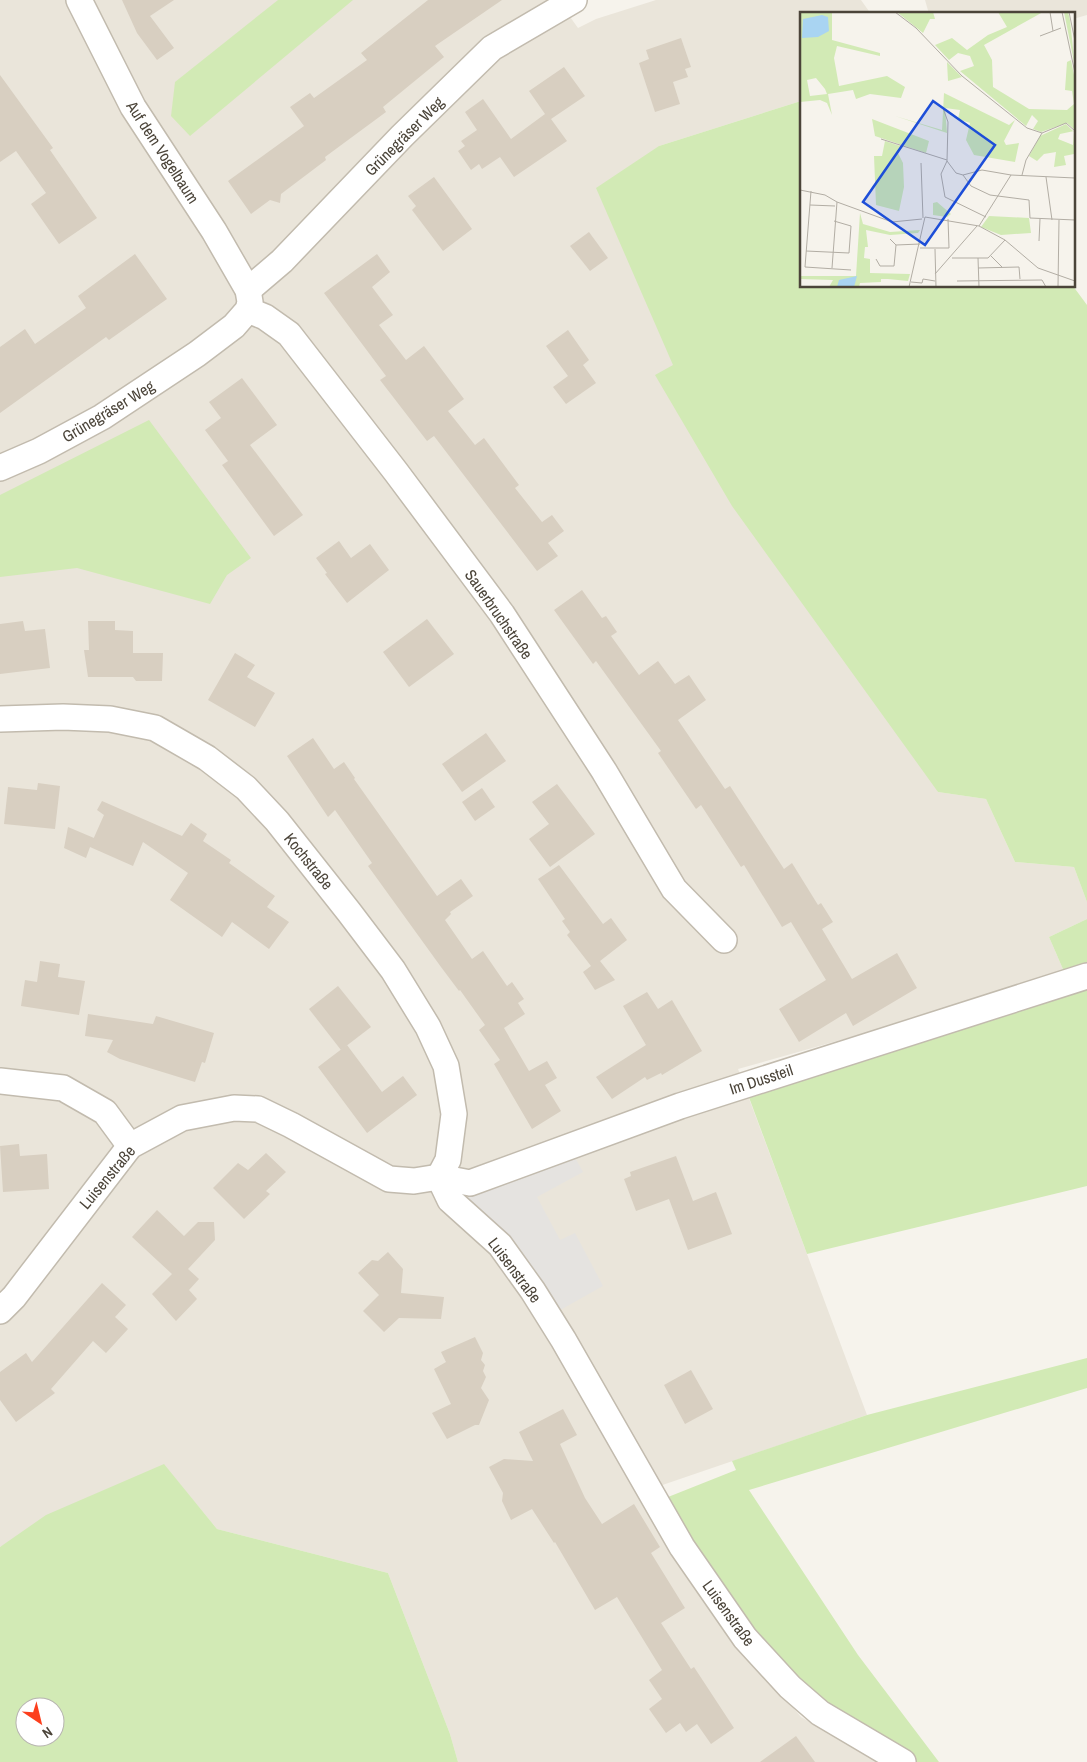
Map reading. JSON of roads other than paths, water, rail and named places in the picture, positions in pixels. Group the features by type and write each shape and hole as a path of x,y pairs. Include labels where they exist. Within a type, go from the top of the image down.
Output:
{"street":[{"name":"Auf dem Vogelbaum","path":"79,0 133,107 214,231 249,301"},
{"name":"Grünegräser Weg","path":"0,468 39,451 102,418 227,332 234,326 249,301 282,261 402,136 492,48 574,0"},
{"name":"Sauerbruchstraße","path":"249,301 265,317 289,334 396,472 502,614 604,771 674,889 724,940"},
{"name":"Kochstraße","path":"0,719 63,717 110,720 155,728 207,758 246,788 277,821 349,912 393,970 428,1027 446,1066 454,1114 448,1160 439,1177"},
{"name":"Im Dussteil","path":"439,1177 470,1183 698,1100 1087,976"},
{"path":"0,1081 63,1088 105,1112 130,1146"},
{"name":"Luisenstraße","path":"0,1311 14,1297 130,1146 182,1118 234,1108 258,1109 389,1179 414,1181 439,1177 450,1200 500,1245 533,1291 563,1339 682,1547 745,1638 790,1687 820,1712 903,1762"}]}
